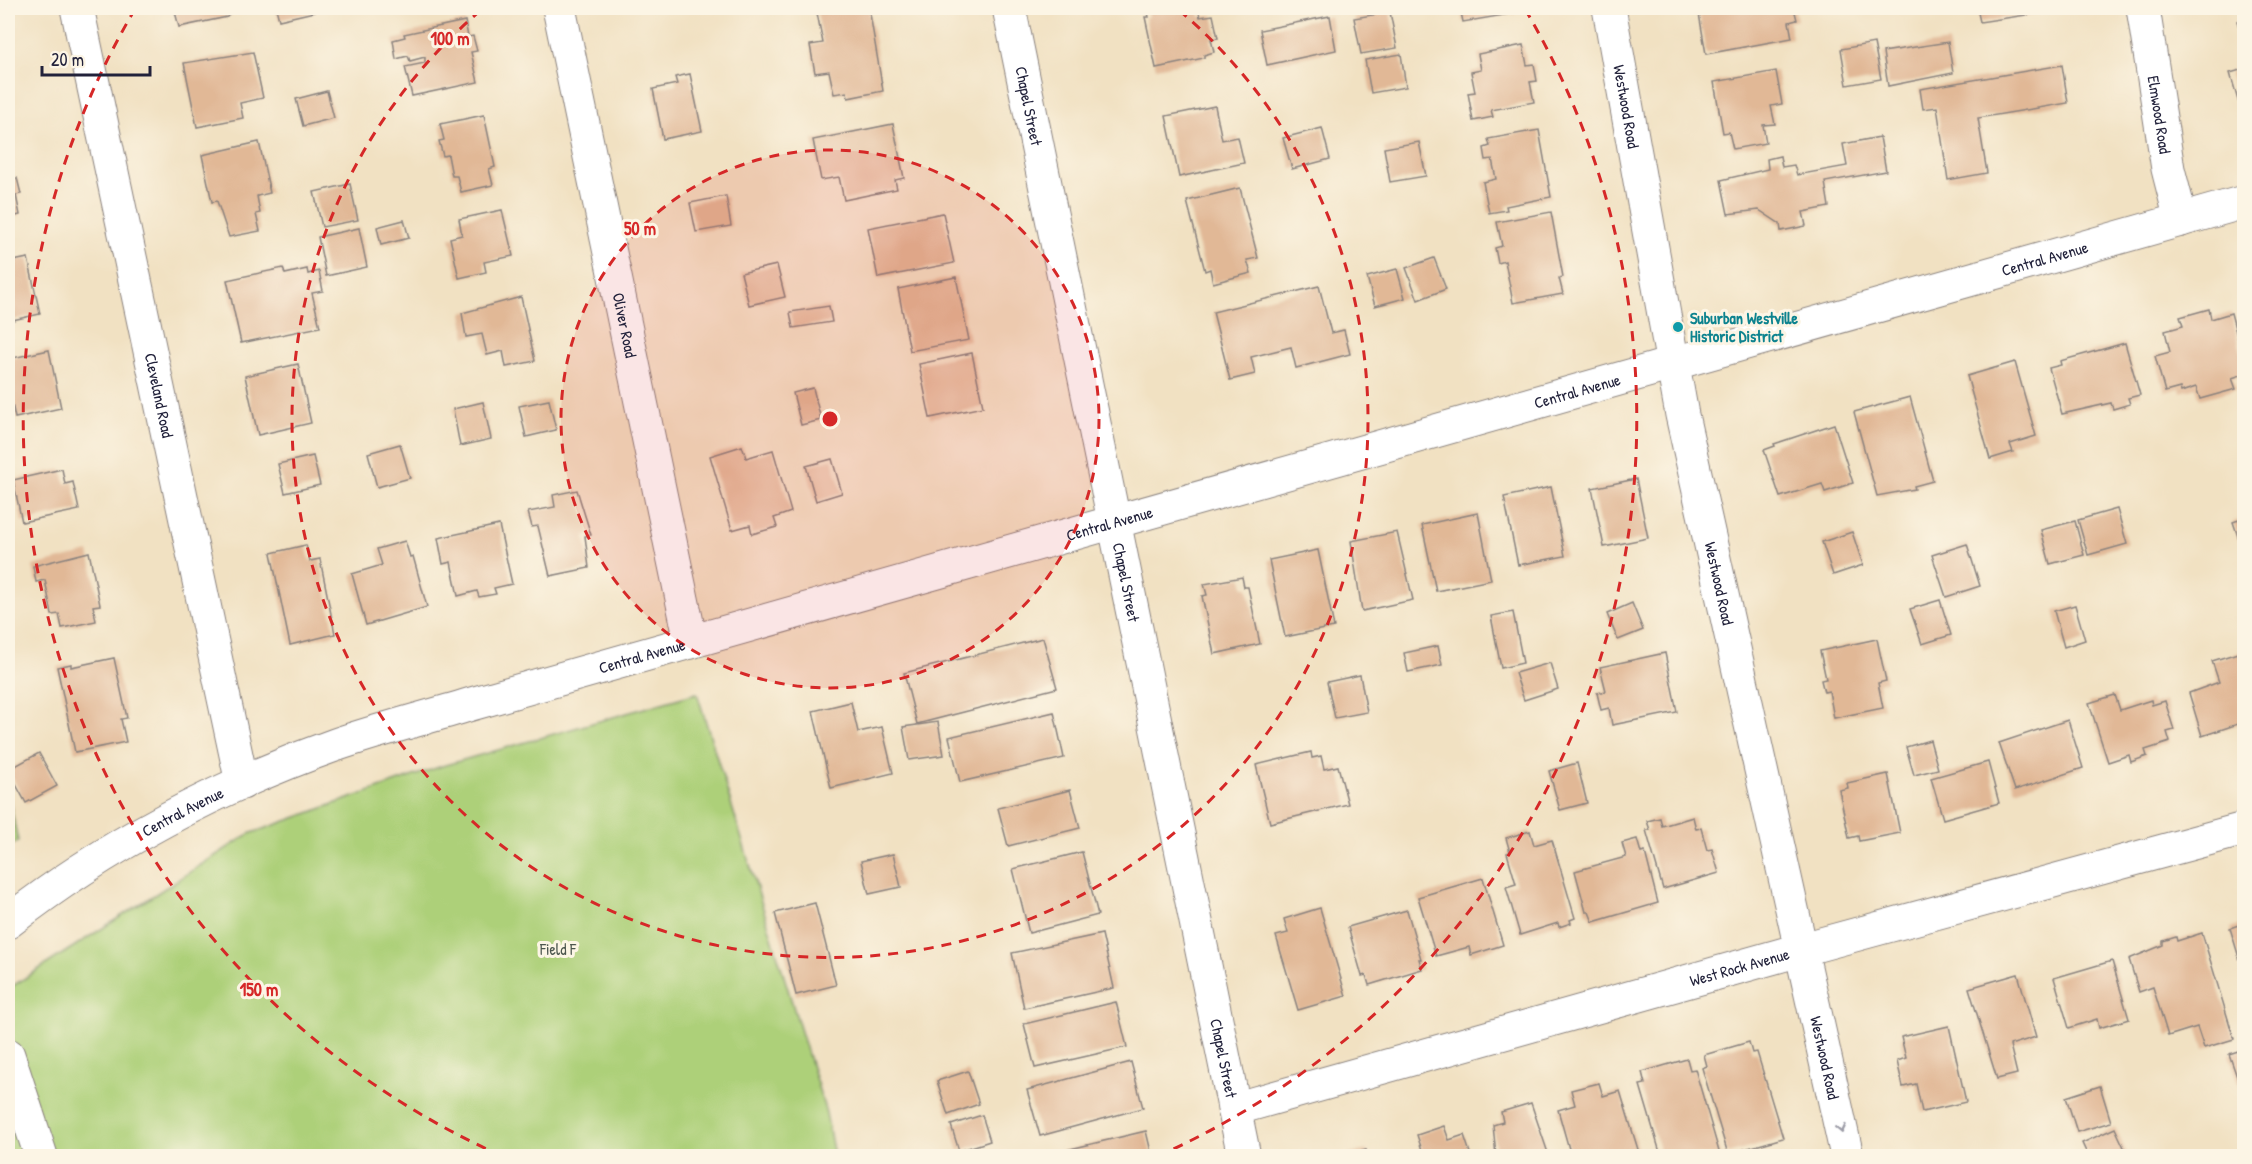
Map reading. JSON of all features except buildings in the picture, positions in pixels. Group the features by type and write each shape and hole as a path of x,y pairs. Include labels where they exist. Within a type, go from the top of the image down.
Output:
{"street":[{"name":"Cleveland Road","path":"77,8 242,783"},
{"name":"Oliver Road","path":"559,8 691,642"},
{"name":"Chapel Street","path":"1009,8 1244,1156"},
{"name":"Westwood Road","path":"1609,8 1672,364 1847,1156"},
{"name":"Elmwood Road","path":"2143,8 2168,168 2181,220"},
{"name":"Central Avenue","path":"9,916 158,823 242,783 335,746 691,642 2244,202"},
{"name":"West Rock Avenue","path":"1234,1109 1803,949 2244,829"},
{"path":"8,1055 41,1156"}],"green space":[{"name":"Field F","path":"697,693 826,1113 834,1156 8,1156 8,989 249,834 442,766"},
{"path":"8,794 18,841 8,848"}],"place":[{"name":"Suburban Westville Historic District","path":"1678,327"}]}
